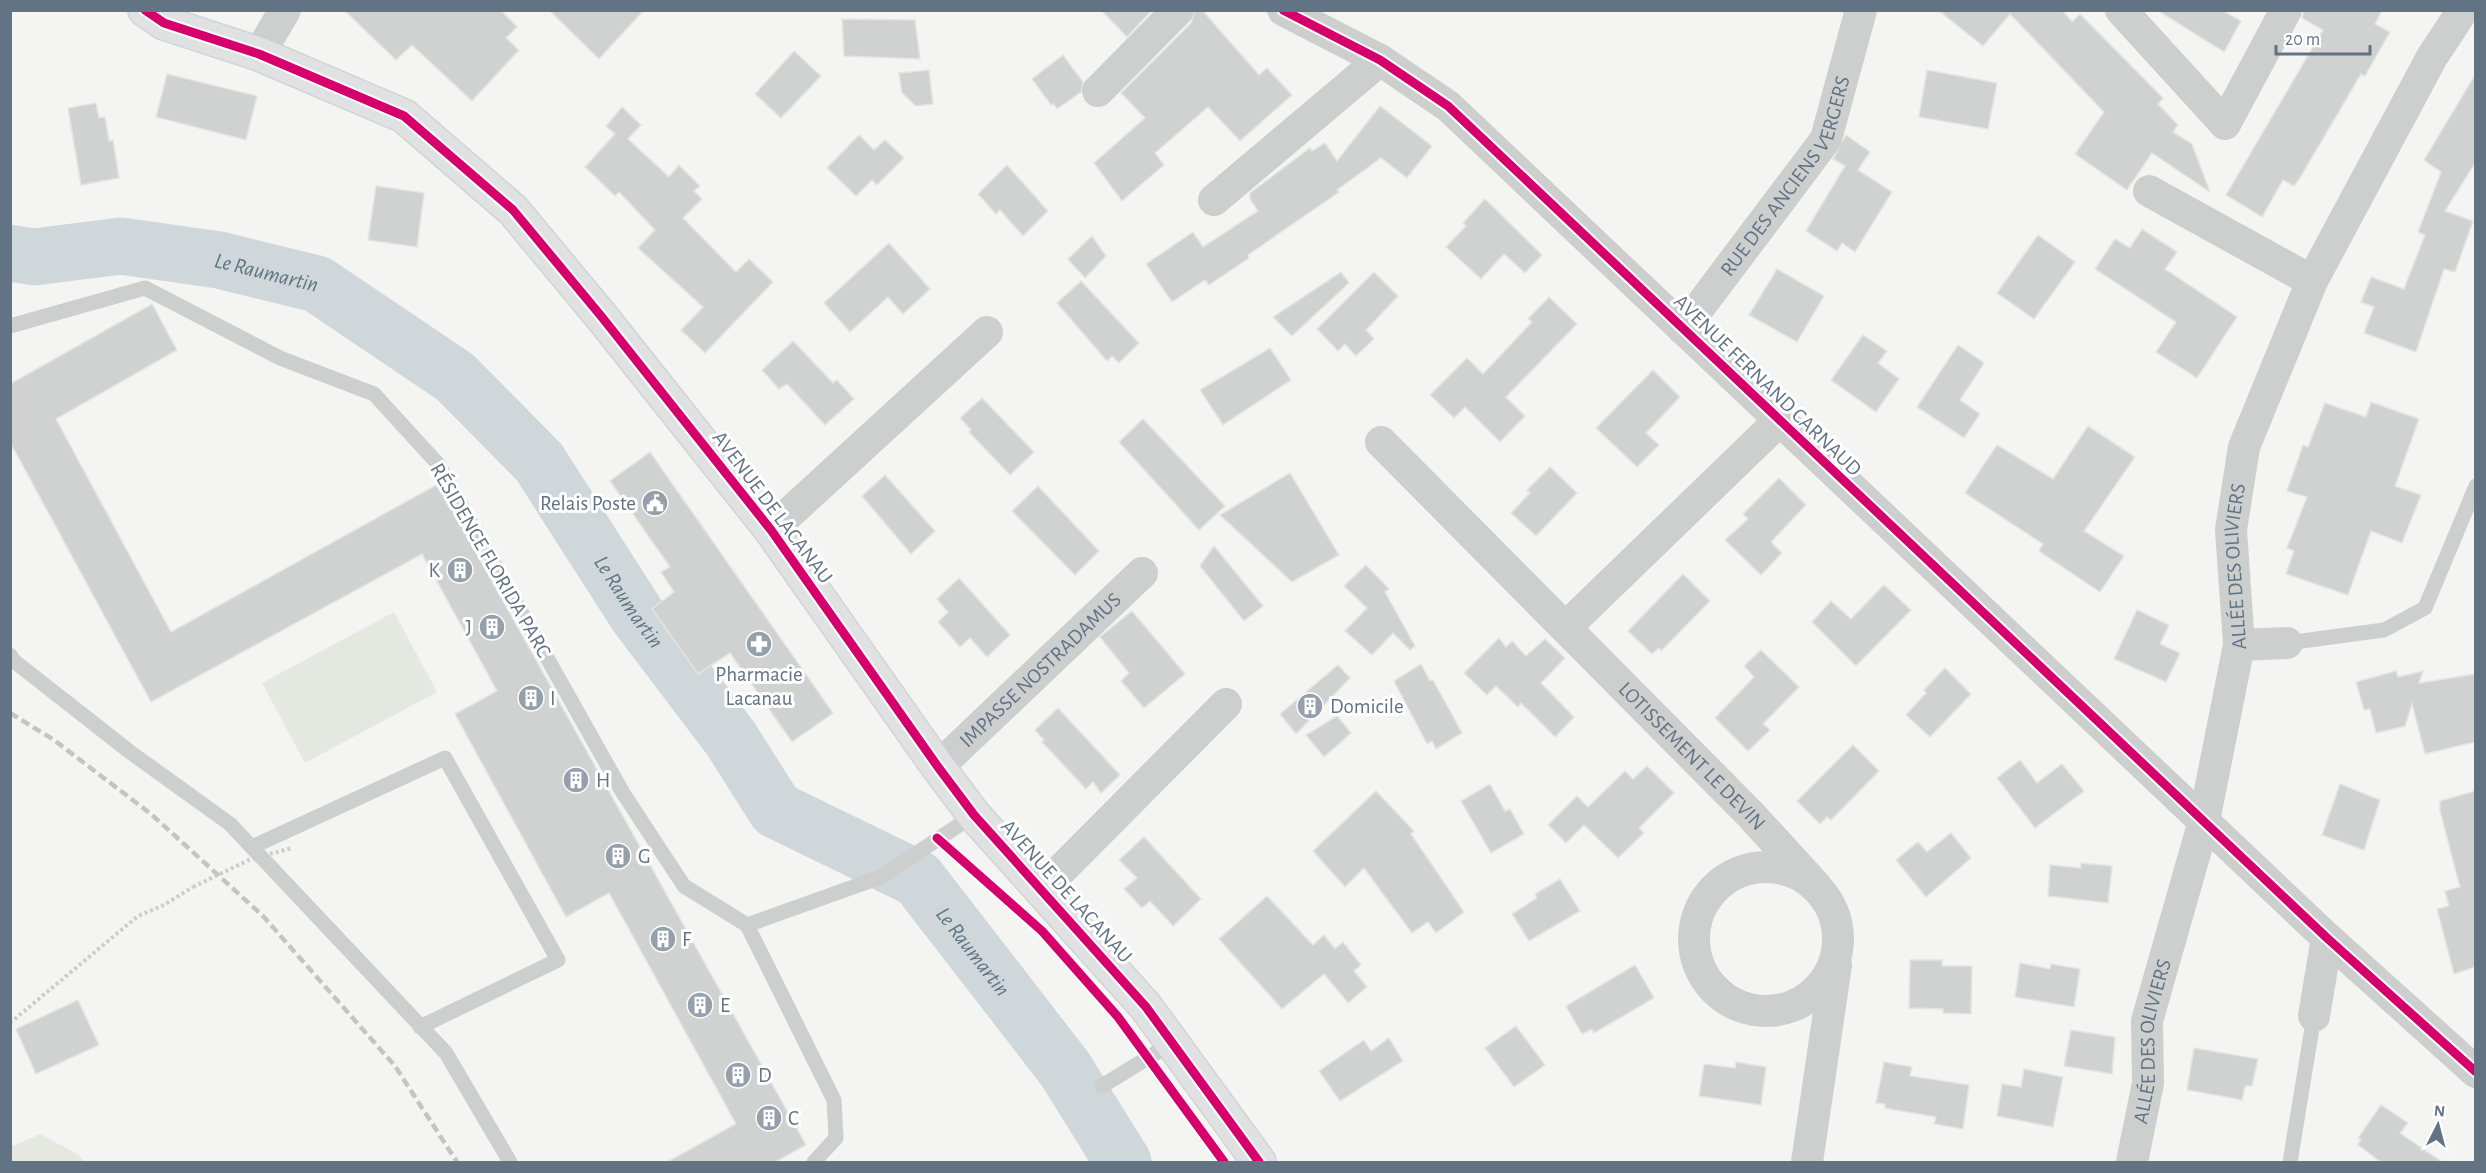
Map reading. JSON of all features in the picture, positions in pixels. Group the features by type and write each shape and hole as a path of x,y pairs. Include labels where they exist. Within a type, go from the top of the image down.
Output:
{"street":[{"name":"AVENUE DE LACANAU","path":"145,10 164,23 260,54 404,117 513,210 601,315 771,530 974,815 1146,1007 1259,1162"},
{"path":"260,54 285,10"},
{"path":"1098,91 1178,10"},
{"name":"AVENUE FERNAND CARNAUD","path":"1283,10 1321,19 1448,106 2327,938 2475,1072"},
{"name":"RUE DES ANCIENS VERGERS","path":"1683,329 1826,139 1861,10"},
{"path":"2121,10 2225,124 2286,10"},
{"name":"ALLÉE DES OLIVIERS","path":"2132,1162 2148,1083 2147,1021 2204,821 2239,645 2231,530 2244,447 2312,281 2432,57 2463,10"},
{"path":"1214,200 1380,60"},
{"path":"2150,191 2312,281"},
{"path":"771,530 987,332"},
{"path":"1566,627 1779,421"},
{"name":"LOTISSEMENT LE DEVIN","path":"1381,442 1750,814 1816,886"},
{"name":"IMPASSE NOSTRADAMUS","path":"938,767 1142,573"},
{"path":"2239,645 2287,643"},
{"path":"1041,890 1226,704"},
{"path":"1807,1162 1839,943 1831,906 1816,886 1792,871 1767,866 1742,871 1721,882 1704,901 1694,925 1694,950 1699,968 1713,989 1732,1004 1757,1011 1782,1010 1799,1004 1820,989 1833,968 1839,943"},
{"path":"2314,1016 2327,938"}],"lane":[{"name":"RÉSIDENCE FLORIDA PARC","path":"10,326 145,288 280,358 374,394 438,464 623,793 684,886 747,925"},
{"path":"2287,643 2384,630 2425,608 2475,486"},
{"path":"10,655 14,661 130,752 230,824 446,1053 510,1162"},
{"path":"252,847 445,758 558,960 420,1027"},
{"path":"814,1162 836,1138 834,1100 747,925 881,877 974,815"},
{"path":"2290,1162 2314,1016"},
{"path":"1102,1086 1172,1043"}],"path":[{"path":"10,1023 138,916 164,905 251,859 292,848"}],"shaded area":[{"path":"394,612 437,692 305,763 262,683"},
{"path":"40,1134 79,1155 84,1162 11,1162 11,1147"}],"building":[{"path":"344,10 501,10 517,27 506,38 519,50 472,101 412,45 396,60"},
{"path":"549,10 644,10 599,59"},
{"path":"1101,10 1152,10 1127,37"},
{"path":"1195,10 1202,10 1259,75 1267,68 1292,95 1240,141 1208,107 1155,153 1164,165 1122,201 1094,163 1145,118 1121,93 1191,23"},
{"path":"1938,10 2062,10 2072,22 2080,14 2163,98 2158,104 2178,125 2173,132 2192,144 2210,192 2152,153 2127,190 2075,154 2104,112 2010,14 1983,46"},
{"path":"2157,10 2222,10 2241,21 2224,52"},
{"path":"2304,10 2382,10 2375,24 2390,32 2365,76 2361,74 2301,176 2294,186 2283,180 2262,217 2226,195 2323,30 2302,18"},
{"path":"842,19 915,20 920,59 844,56"},
{"path":"794,51 821,76 781,118 755,94"},
{"path":"1063,55 1083,82 1081,92 1057,109 1054,104 1051,105 1032,79"},
{"path":"929,70 933,104 916,106 902,93 899,73"},
{"path":"1927,70 1997,83 1988,129 1919,117"},
{"path":"167,74 257,96 246,140 156,117"},
{"path":"2475,75 2475,163 2445,211 2473,221 2455,272 2444,269 2416,352 2364,333 2374,307 2361,302 2371,277 2404,289 2425,235 2418,232 2441,172 2424,160"},
{"path":"96,103 99,118 105,117 109,141 113,140 119,178 81,185 68,108"},
{"path":"1380,106 1432,146 1407,178 1381,158 1337,190 1339,192 1248,255 1249,258 1209,285 1205,280 1172,302 1146,264 1193,232 1203,247 1258,211 1250,199 1250,193 1310,148 1312,151 1325,143 1337,161"},
{"path":"622,107 641,125 628,139 669,177 679,165 700,186 694,191 702,199 683,218 736,272 749,259 773,282 705,353 681,330 703,307 638,248 655,230 619,192 615,196 585,167 615,134 606,126"},
{"path":"859,135 874,150 885,140 904,158 877,185 872,180 856,196 827,168"},
{"path":"1846,135 1870,152 1858,170 1892,192 1855,252 1842,243 1837,251 1806,231 1845,166 1833,159"},
{"path":"1007,165 1048,211 1023,236 1000,210 996,214 978,194"},
{"path":"376,186 424,193 417,247 368,240"},
{"path":"1485,199 1542,255 1525,273 1504,254 1481,279 1446,247 1466,226 1463,223"},
{"path":"2142,229 2177,252 2165,269 2237,317 2197,378 2156,352 2176,322 2095,269 2115,239 2130,248"},
{"path":"2038,235 2075,262 2034,319 1997,293"},
{"path":"1092,236 1106,256 1085,278 1068,259"},
{"path":"889,243 930,289 903,314 888,297 850,332 824,303"},
{"path":"1777,269 1824,296 1797,342 1749,315"},
{"path":"1341,272 1349,283 1292,336 1273,317"},
{"path":"1374,272 1398,296 1366,330 1374,339 1356,356 1345,344 1338,351 1317,329"},
{"path":"1081,281 1139,343 1119,363 1112,356 1107,361 1057,303"},
{"path":"1549,297 1577,324 1506,397 1525,416 1500,442 1465,407 1454,418 1430,395 1467,358 1483,374 1532,322 1528,319"},
{"path":"152,304 177,350 56,419 171,632 438,484 806,1145 775,1162 667,1162 736,1124 609,893 566,917 455,714 497,691 422,554 151,702 10,442 10,384"},
{"path":"1863,335 1887,351 1878,363 1899,379 1876,412 1831,380"},
{"path":"793,341 833,383 837,380 854,399 825,425 787,384 779,389 762,370"},
{"path":"1958,345 1984,363 1960,400 1980,414 1964,438 1917,407"},
{"path":"1270,348 1291,380 1223,425 1200,390"},
{"path":"1653,370 1680,397 1646,433 1659,445 1637,467 1596,428"},
{"path":"982,398 1034,452 1010,475 969,432 971,430 960,418"},
{"path":"2371,402 2419,419 2395,486 2421,495 2402,543 2371,531 2348,595 2286,574 2294,551 2287,548 2307,497 2287,491 2303,445 2308,447 2325,403 2366,417"},
{"path":"1143,419 1225,506 1199,530 1119,442"},
{"path":"2088,426 2135,457 2084,531 2124,556 2100,592 2039,551 2043,544 1965,493 1997,445 2053,479"},
{"path":"650,452 833,713 792,742 730,653 698,674 652,609 674,592 661,572 670,567 610,481"},
{"path":"1550,467 1577,493 1536,536 1511,513 1530,493 1527,490"},
{"path":"1290,473 1339,555 1292,582 1220,515"},
{"path":"885,475 935,531 911,554 862,496"},
{"path":"1779,478 1806,505 1771,542 1782,553 1761,575 1725,540 1748,519 1743,514"},
{"path":"1038,486 1099,551 1075,575 1012,511"},
{"path":"1214,546 1263,606 1244,621 1200,566"},
{"path":"1366,565 1389,589 1385,592 1415,646 1410,650 1393,633 1372,655 1345,631 1367,608 1344,586"},
{"path":"1683,574 1710,601 1661,651 1659,648 1652,654 1628,631"},
{"path":"959,578 1010,635 987,657 970,638 960,647 938,622 948,612 937,599"},
{"path":"1884,585 1911,610 1856,666 1812,622 1831,601 1851,619"},
{"path":"2137,610 2169,625 2160,644 2180,653 2166,682 2114,659"},
{"path":"1132,611 1185,674 1144,708 1121,681 1129,673 1100,637"},
{"path":"1499,638 1506,647 1512,641 1526,656 1545,639 1565,658 1541,683 1574,717 1555,737 1521,703 1518,707 1496,686 1487,695 1464,673"},
{"path":"1761,650 1799,687 1763,724 1770,730 1748,751 1715,718 1754,677 1744,666"},
{"path":"1421,664 1430,681 1433,680 1462,733 1436,749 1432,741 1427,744 1394,681"},
{"path":"1338,665 1350,678 1296,734 1280,714"},
{"path":"1945,668 1971,694 1930,737 1906,715 1926,693 1924,690"},
{"path":"2396,671 2398,677 2423,671 2419,683 2475,674 2475,742 2425,754 2412,704 2405,726 2376,733 2370,709 2364,710 2356,682"},
{"path":"1058,708 1120,775 1101,793 1093,782 1086,789 1042,742 1044,740 1035,730"},
{"path":"1337,716 1351,733 1324,757 1306,735"},
{"path":"1853,745 1879,771 1831,820 1827,817 1820,824 1797,801"},
{"path":"2020,760 2037,783 2062,764 2084,791 2035,828 1997,778"},
{"path":"1647,766 1674,793 1639,828 1644,833 1618,858 1584,825 1566,843 1548,825 1577,796 1588,807 1625,771 1633,779"},
{"path":"1490,784 1505,811 1510,809 1524,834 1491,853 1461,801"},
{"path":"2340,784 2380,800 2364,850 2322,835"},
{"path":"1376,791 1414,831 1411,834 1464,912 1436,933 1428,922 1412,933 1364,868 1345,887 1313,851"},
{"path":"2475,791 2475,967 2454,974 2437,909 2449,906 2445,891 2460,887 2440,811 2440,801"},
{"path":"1951,833 1971,858 1926,897 1896,860 1918,842 1927,852"},
{"path":"1144,837 1201,899 1173,926 1150,901 1142,908 1124,889 1137,878 1119,860"},
{"path":"2081,863 2112,866 2108,903 2048,896 2050,865 2081,868"},
{"path":"1560,879 1580,911 1529,941 1512,914 1537,898 1535,894"},
{"path":"1267,896 1313,945 1324,935 1335,949 1343,942 1361,965 1354,971 1367,987 1348,1003 1324,974 1282,1009 1219,939"},
{"path":"1910,960 1942,960 1942,966 1972,966 1971,1014 1943,1013 1943,1009 1909,1008"},
{"path":"2020,963 2050,969 2051,964 2080,969 2074,1007 2015,997"},
{"path":"1635,965 1654,998 1594,1033 1592,1029 1582,1034 1566,1006"},
{"path":"78,1000 99,1045 36,1074 16,1029"},
{"path":"1516,1026 1545,1065 1514,1087 1485,1048"},
{"path":"2071,1030 2115,1037 2112,1074 2064,1066"},
{"path":"1389,1038 1403,1061 1340,1101 1319,1071 1364,1040 1371,1051"},
{"path":"2194,1048 2258,1059 2252,1086 2245,1086 2242,1100 2187,1090"},
{"path":"1736,1062 1766,1067 1761,1105 1699,1096 1704,1064 1735,1068"},
{"path":"1884,1062 1912,1067 1910,1076 1969,1085 1963,1129 1934,1124 1936,1117 1885,1108 1885,1104 1876,1103"},
{"path":"2024,1069 2063,1077 2053,1127 1997,1116 2002,1084 2021,1087"},
{"path":"2381,1105 2408,1123 2400,1133 2442,1162 2381,1162 2358,1145 2361,1139 2358,1138"}],"waterway":[{"name":"Le Raumartin","path":"10,253 34,257 121,246 219,260 317,284 455,377 539,462 637,615 731,739 776,810 918,879 1065,1069 1123,1162"}],"railway":[{"path":"10,713 54,740 151,814 263,916 395,1066 457,1162"}],"cycle path":[{"path":"145,10 164,23 259,54 404,116 513,210 601,316 771,530 974,815 1146,1007 1259,1162"},
{"path":"1283,10 1380,60 1448,106 2327,938 2476,1072"},
{"path":"937,838 1042,931 1118,1017 1224,1162"}],"place":[{"name":"Relais Poste","path":"655,503"},
{"name":"K","path":"460,570"},
{"name":"J","path":"492,627"},
{"name":"Pharmacie Lacanau","path":"759,644"},
{"name":"I","path":"531,698"},
{"name":"Domicile","path":"1310,706"},
{"name":"H","path":"576,780"},
{"name":"G","path":"618,856"},
{"name":"F","path":"663,939"},
{"name":"E","path":"700,1005"},
{"name":"D","path":"738,1075"},
{"name":"C","path":"769,1118"}]}
